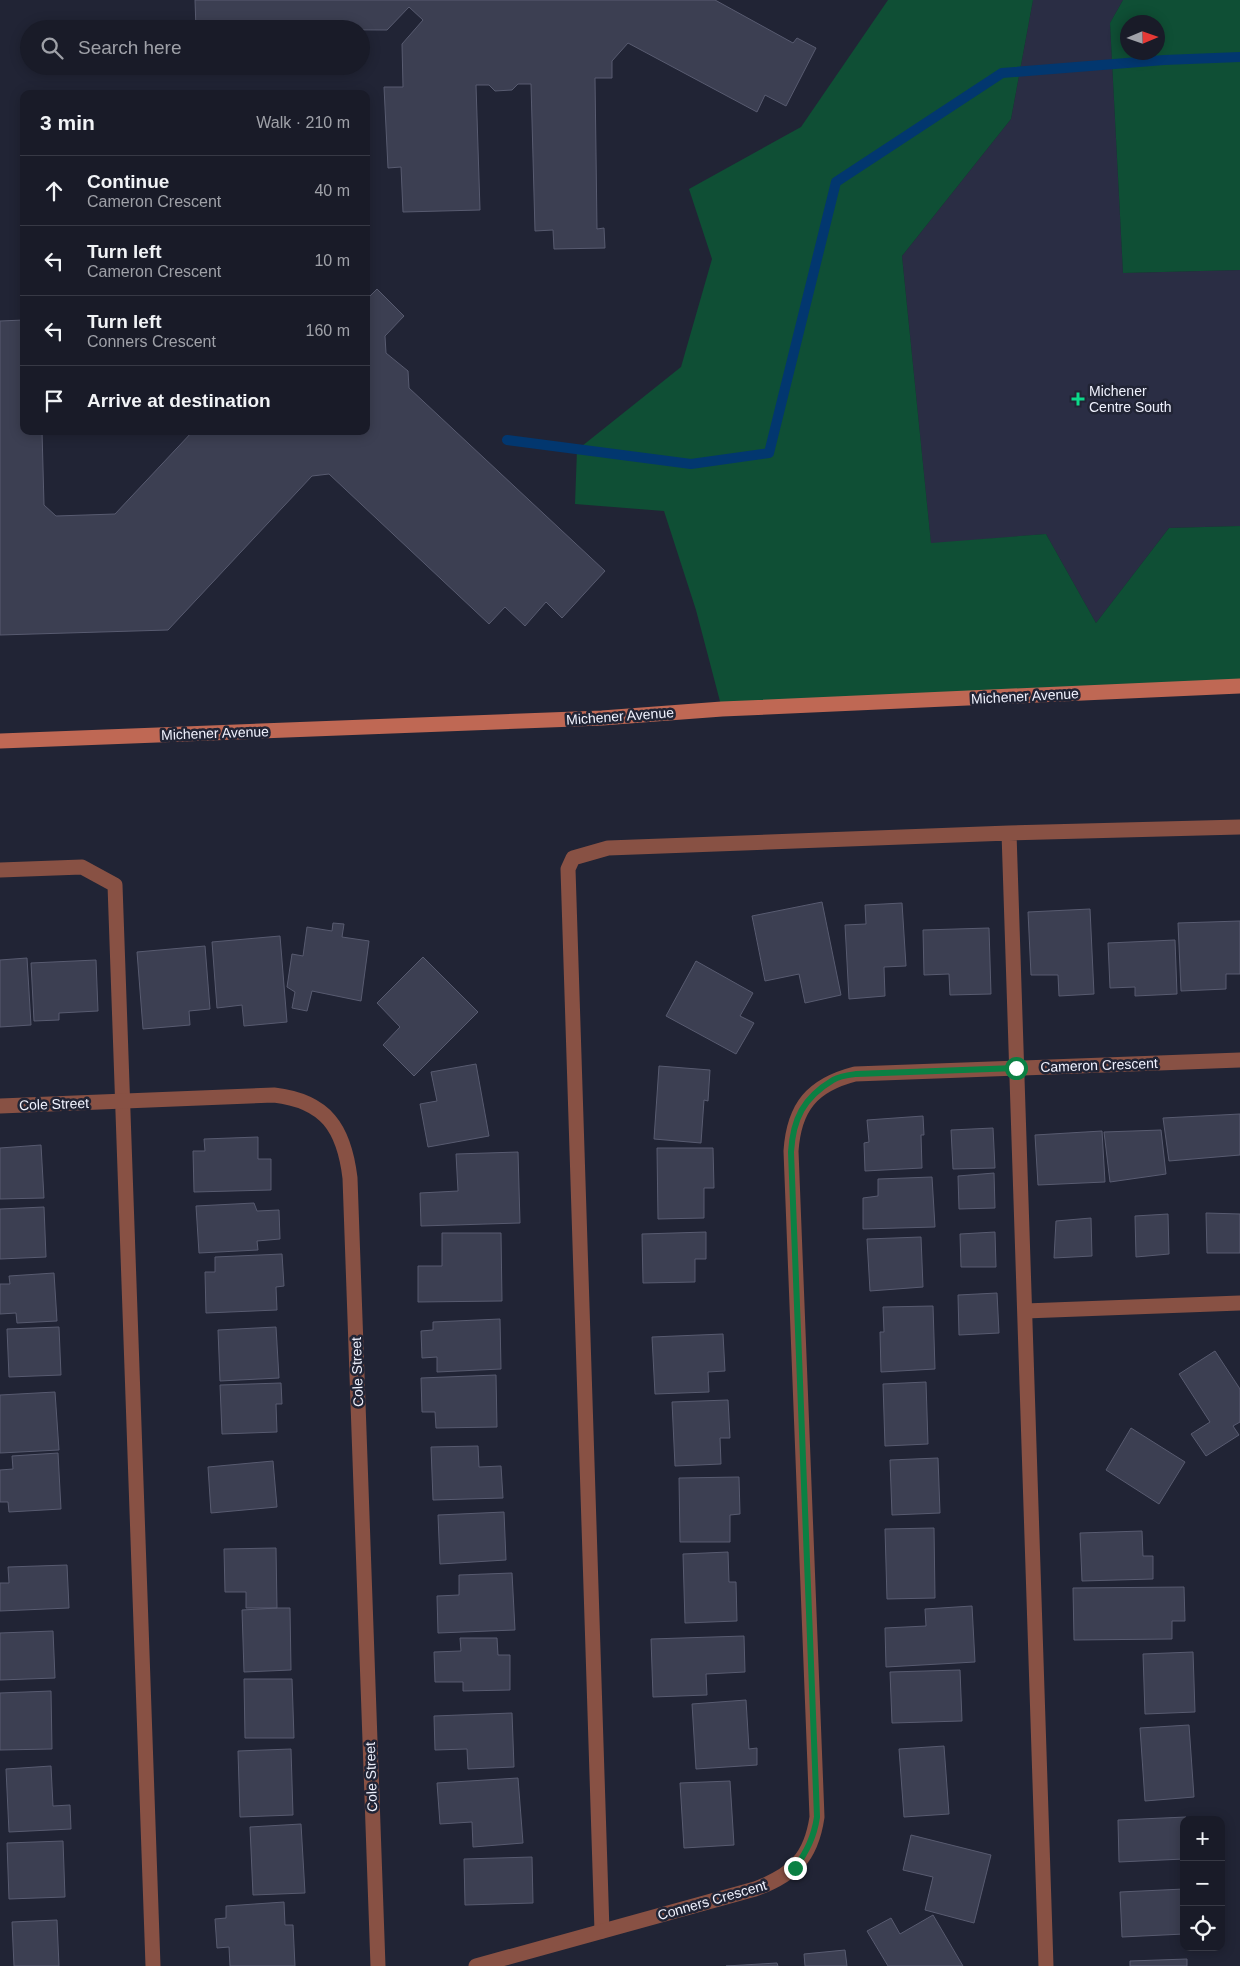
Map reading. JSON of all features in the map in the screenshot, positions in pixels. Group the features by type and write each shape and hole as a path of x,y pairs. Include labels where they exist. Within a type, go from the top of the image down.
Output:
{"street":[{"name":"Michener Avenue","path":"0,741 602,718 722,709 1240,686"},
{"path":"602,1931 568,869 573,858 608,848 1009,833 1240,827"},
{"path":"1009,833 1046,1966"},
{"path":"0,870 82,867 115,885 153,1966"},
{"name":"Cameron Crescent","path":"814,1095 834,1079 856,1074 1240,1060"},
{"name":"Cole Street","path":"0,1106 274,1095 290,1097 311,1104 335,1125 344,1143 350,1178 378,1966"},
{"name":"Conners Crescent","path":"476,1966 755,1889 777,1881 795,1868 806,1853 815,1834 817,1817 791,1152 793,1130 800,1110 814,1095"},
{"path":"1025,1311 1240,1303"}],"shaded area":[{"name":"Michener Centre South","path":"1033,0 1123,0 1110,23 1123,273 1240,270 1240,526 1169,528 1096,623 1046,534 931,544 902,256 1011,119"}],"green space":[{"path":"888,0 1033,0 1011,119 902,256 931,543 1046,534 1096,623 1169,528 1240,526 1240,687 722,709 696,610 664,511 575,504 577,450 681,367 712,259 689,189 801,127"},
{"path":"1123,0 1240,0 1240,270 1123,273 1110,23"}],"building":[{"path":"195,0 715,0 793,43 797,38 816,48 786,106 765,95 757,112 628,43 612,61 612,78 595,78 597,229 604,228 605,248 554,249 553,230 535,231 531,84 518,84 512,90 495,91 489,85 476,85 480,210 403,212 401,167 388,168 384,87 403,87 402,44 423,20 409,7 387,30 370,30 370,20 196,20"},
{"path":"377,289 404,316 385,336 386,353 408,371 409,388 605,571 562,618 546,602 525,626 505,607 489,624 329,474 312,476 168,630 0,635 0,321 20,320 20,435 42,435 44,505 56,516 115,514 189,435 370,435 370,296"},
{"path":"822,902 841,995 805,1003 799,974 765,981 752,916"},
{"path":"902,903 906,966 884,967 885,996 849,999 845,925 866,924 865,905"},
{"path":"1090,909 1094,994 1059,996 1058,975 1031,975 1028,912"},
{"path":"1240,921 1240,974 1226,974 1226,989 1181,991 1178,923"},
{"path":"333,923 344,924 342,937 369,941 361,1001 312,991 307,1011 292,1008 295,992 287,987 292,954 303,956 307,927 332,931"},
{"path":"989,928 991,994 950,995 949,974 924,975 923,930"},
{"path":"280,936 287,1022 244,1026 242,1005 217,1008 212,942"},
{"path":"1175,940 1177,994 1135,996 1135,987 1110,988 1108,943"},
{"path":"205,946 210,1009 189,1011 190,1025 143,1029 137,952"},
{"path":"423,957 478,1012 414,1076 383,1045 400,1027 377,1003"},
{"path":"27,958 31,1025 0,1027 0,960"},
{"path":"96,960 98,1011 59,1013 59,1020 34,1021 31,963"},
{"path":"696,961 753,993 740,1016 754,1023 736,1054 666,1016"},
{"path":"476,1064 489,1136 428,1147 420,1104 437,1101 431,1072"},
{"path":"659,1066 710,1070 708,1101 704,1100 701,1143 654,1139"},
{"path":"1240,1114 1240,1155 1169,1161 1163,1118"},
{"path":"923,1116 924,1135 921,1135 922,1168 865,1171 864,1143 869,1142 867,1120"},
{"path":"993,1128 995,1168 953,1169 951,1130"},
{"path":"1161,1130 1166,1174 1110,1182 1104,1132"},
{"path":"1102,1131 1105,1182 1038,1185 1035,1135"},
{"path":"258,1137 258,1159 271,1159 271,1190 194,1192 193,1151 205,1151 204,1139"},
{"path":"41,1145 44,1198 0,1199 0,1148"},
{"path":"657,1148 713,1148 714,1188 704,1188 704,1218 658,1219"},
{"path":"518,1152 520,1223 421,1226 420,1193 458,1191 456,1154"},
{"path":"994,1173 995,1208 959,1209 958,1176"},
{"path":"932,1177 935,1227 863,1229 863,1198 878,1196 878,1179"},
{"path":"254,1203 257,1211 279,1210 280,1239 257,1241 258,1250 199,1253 196,1206"},
{"path":"44,1207 46,1257 0,1259 0,1209"},
{"path":"1206,1213 1240,1214 1240,1253 1207,1253"},
{"path":"1168,1214 1169,1254 1136,1257 1135,1216"},
{"path":"1091,1218 1092,1256 1054,1258 1056,1221"},
{"path":"706,1232 706,1259 695,1259 695,1282 643,1283 642,1234"},
{"path":"995,1232 996,1267 961,1267 960,1234"},
{"path":"442,1233 501,1233 502,1301 418,1302 418,1266 442,1266"},
{"path":"921,1237 923,1287 870,1291 867,1239"},
{"path":"282,1254 284,1286 276,1287 277,1310 206,1313 205,1272 215,1272 215,1257"},
{"path":"54,1273 57,1321 17,1323 16,1313 0,1314 0,1284 10,1284 9,1276"},
{"path":"997,1293 999,1333 959,1335 958,1295"},
{"path":"933,1306 935,1369 881,1372 880,1332 884,1332 883,1307"},
{"path":"500,1319 501,1369 437,1372 437,1357 422,1358 421,1331 433,1330 433,1322"},
{"path":"59,1327 61,1375 9,1377 7,1329"},
{"path":"276,1327 279,1378 220,1381 218,1330"},
{"path":"723,1334 725,1371 708,1372 709,1392 655,1394 652,1337"},
{"path":"1215,1351 1240,1389 1240,1422 1233,1426 1239,1435 1206,1456 1191,1434 1210,1422 1179,1374"},
{"path":"496,1375 497,1427 436,1428 435,1412 422,1412 421,1378"},
{"path":"926,1382 928,1444 885,1446 883,1384"},
{"path":"281,1383 282,1404 276,1404 277,1432 222,1434 220,1385"},
{"path":"55,1392 59,1450 0,1453 0,1395"},
{"path":"728,1400 730,1438 720,1438 721,1464 675,1466 672,1402"},
{"path":"1131,1428 1185,1462 1159,1504 1106,1470"},
{"path":"478,1446 479,1467 501,1466 503,1498 433,1500 431,1447"},
{"path":"58,1453 61,1509 9,1512 8,1502 0,1502 0,1470 13,1469 12,1456"},
{"path":"938,1458 940,1513 892,1515 890,1460"},
{"path":"273,1461 277,1507 211,1513 208,1467"},
{"path":"739,1477 740,1514 730,1515 730,1542 680,1542 679,1478"},
{"path":"504,1512 506,1560 440,1564 438,1515"},
{"path":"934,1528 935,1598 887,1599 885,1529"},
{"path":"1142,1531 1143,1556 1153,1556 1153,1579 1082,1581 1080,1533"},
{"path":"276,1548 277,1608 246,1608 246,1592 225,1592 224,1549"},
{"path":"728,1552 729,1582 736,1582 737,1621 685,1623 683,1554"},
{"path":"67,1565 69,1608 0,1611 0,1583 9,1583 8,1567"},
{"path":"512,1573 515,1630 438,1633 437,1596 459,1595 459,1575"},
{"path":"1184,1587 1185,1621 1172,1621 1172,1639 1074,1640 1073,1588"},
{"path":"972,1606 975,1662 886,1667 885,1628 926,1626 925,1609"},
{"path":"290,1608 291,1670 244,1672 242,1610"},
{"path":"53,1631 55,1678 0,1680 0,1633"},
{"path":"744,1636 745,1672 706,1674 707,1695 653,1697 651,1639"},
{"path":"460,1638 497,1638 498,1655 510,1655 510,1690 463,1691 463,1682 435,1682 434,1652 461,1651"},
{"path":"1193,1652 1195,1712 1145,1714 1143,1654"},
{"path":"960,1670 962,1721 892,1723 890,1672"},
{"path":"244,1679 292,1679 294,1738 245,1738"},
{"path":"51,1691 52,1749 0,1750 0,1693"},
{"path":"746,1700 749,1749 757,1748 757,1765 696,1769 692,1704"},
{"path":"512,1713 514,1767 468,1769 467,1749 435,1750 434,1716"},
{"path":"1189,1725 1194,1797 1145,1801 1140,1728"},
{"path":"944,1746 949,1814 904,1817 899,1749"},
{"path":"291,1749 293,1815 240,1817 238,1751"},
{"path":"51,1766 53,1806 70,1805 71,1829 9,1832 6,1769"},
{"path":"518,1778 523,1843 473,1847 472,1822 440,1824 437,1783"},
{"path":"730,1781 734,1845 684,1848 680,1783"},
{"path":"1180,1817 1180,1859 1119,1862 1118,1820"},
{"path":"301,1824 305,1893 253,1895 250,1827"},
{"path":"911,1835 991,1855 974,1923 925,1910 933,1877 903,1870"},
{"path":"63,1841 65,1897 9,1899 7,1843"},
{"path":"532,1857 533,1903 465,1905 464,1859"},
{"path":"1180,1889 1180,1934 1122,1937 1120,1892"},
{"path":"284,1902 285,1925 293,1925 295,1966 230,1966 229,1947 217,1948 215,1919 226,1918 226,1906"},
{"path":"933,1915 963,1966 888,1966 867,1931 891,1918 900,1934"},
{"path":"57,1920 59,1966 14,1966 12,1922"},
{"path":"845,1950 847,1966 805,1966 804,1954"},
{"path":"1187,1959 1187,1966 1130,1966 1130,1961"},
{"path":"777,1963 778,1966 726,1966"}],"waterway":[{"path":"507,440 691,464 769,453 836,182 1002,73 1164,60 1240,57"}],"place":[{"name":"Michener Centre South","path":"1078,399"}],"route":[{"path":"795,1868 806,1853 815,1834 817,1817 791,1152 793,1130 800,1110 814,1095 834,1079 856,1074 1016,1068"}]}
